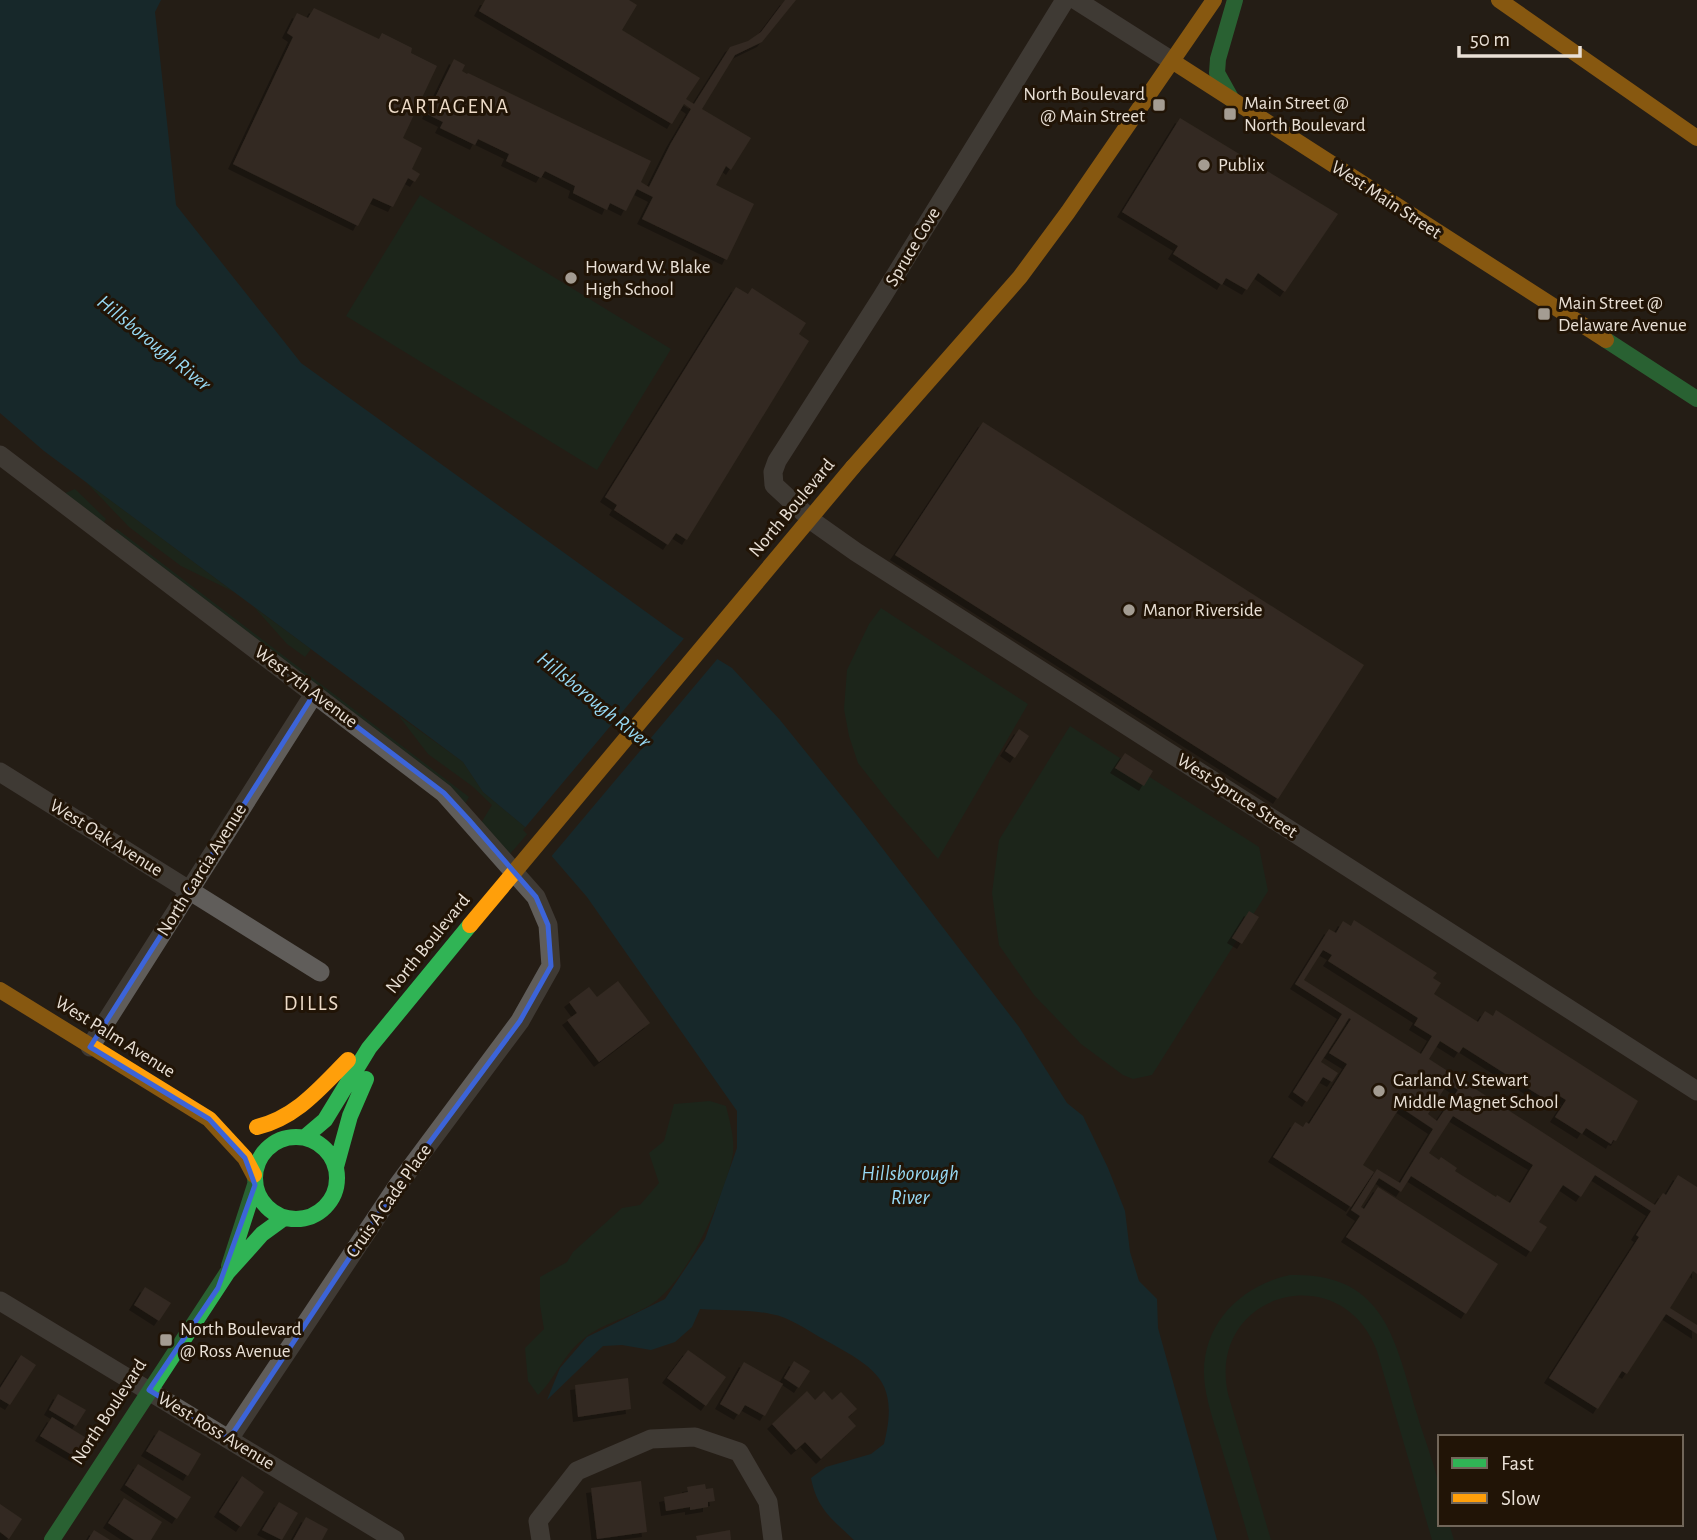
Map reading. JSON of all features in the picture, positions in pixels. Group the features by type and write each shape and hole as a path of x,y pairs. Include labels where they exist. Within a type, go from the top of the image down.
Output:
{"main road":[{"name":"North Boulevard","path":"299,1137 325,1120 369,1048 386,1031 470,925 853,467 1020,277 1214,0"},
{"path":"1233,102 1217,73 1218,59 1236,0"},
{"path":"1499,0 1697,138"},
{"name":"West Main Street","path":"1172,61 1697,399"},
{"name":"West Palm Avenue","path":"0,990 209,1119 246,1158 255,1180"},
{"name":"North Boulevard","path":"336,1167 350,1116 381,1050 386,1031"},
{"path":"257,1127 273,1124 292,1113 318,1092 361,1049 386,1031"},
{"name":"West Palm Avenue","path":"209,1119 236,1121 299,1137"},
{"path":"299,1137 325,1148 336,1167 336,1192 330,1203 321,1212 297,1220 284,1218 268,1209 262,1202 255,1180 262,1154 270,1145 281,1139 299,1137"},
{"name":"North Boulevard","path":"227,1273 255,1180"},
{"name":"North Boulevard","path":"51,1540 227,1273 262,1234 284,1218"}],"street":[{"name":"Spruce Cove","path":"782,494 774,485 773,472 777,461 882,297 1065,0"},
{"name":"West Main Street","path":"1076,0 1172,61"},
{"name":"West 7th Avenue","path":"0,455 444,793 536,897 548,925 551,966"},
{"name":"West Spruce Street","path":"782,494 815,523 856,552 1697,1091"},
{"name":"North Garcia Avenue","path":"90,1046 314,694"},
{"name":"West Oak Avenue","path":"0,772 320,972"},
{"name":"Cruis A Cade Place","path":"229,1438 398,1185 520,1021 551,966"},
{"name":"West Ross Avenue","path":"0,1301 395,1540"},
{"path":"541,1540 538,1521 578,1471 651,1439 695,1437 739,1452 768,1502 773,1540"}],"highlighted area":[{"path":"314,694 444,793 469,820 536,897 548,925 551,966 520,1021 398,1185 229,1439 149,1390 218,1288 255,1185 245,1158 209,1119 90,1047"}],"green space":[{"path":"420,195 671,349 597,470 346,316"},
{"path":"86,482 234,592 181,566 129,527"},
{"path":"75,489 115,531 117,529 469,797 465,804 63,494"},
{"path":"254,607 311,649 305,657 287,644"},
{"path":"881,608 1028,704 938,859 858,763 849,736 844,709 847,670 869,624"},
{"path":"398,715 463,762 483,792 530,831 509,855 481,823 492,805 472,786 428,754"},
{"path":"1070,726 1259,847 1268,891 1152,1075 1133,1079 1123,1075 1081,1044 1034,995 999,945 992,893 999,840"},
{"path":"710,1101 726,1106 733,1152 712,1217 691,1258 666,1292 653,1303 600,1328 582,1340 538,1395 528,1381 525,1348 544,1329 540,1305 540,1277 567,1262 573,1252 622,1208 640,1205 659,1183 649,1153 664,1141 674,1104"},
{"path":"1290,1275 1322,1277 1347,1285 1366,1298 1381,1316 1401,1361 1436,1472 1438,1526 1450,1526 1454,1540 1432,1540 1377,1351 1359,1321 1335,1303 1308,1296 1281,1299 1256,1311 1237,1331 1227,1359 1228,1394 1271,1540 1249,1540 1208,1403 1204,1366 1214,1329 1225,1314 1253,1289"}],"water":[{"name":"Hillsborough River","path":"0,0 161,0 155,12 176,205 301,363 678,635 732,668 780,720 860,819 1019,1027 1067,1103 1083,1116 1125,1211 1130,1252 1139,1281 1157,1299 1158,1328 1217,1540 854,1540 821,1506 811,1478 826,1467 871,1454 884,1444 889,1405 886,1390 870,1368 858,1359 792,1321 771,1314 700,1309 692,1327 675,1342 651,1350 622,1345 603,1346 547,1400 560,1368 587,1337 665,1299 705,1239 737,1148 737,1111 587,897 531,832 483,792 463,762 44,451 0,413"}],"pier":[{"path":"686,636 719,657 550,858 523,830"}],"building":[{"path":"485,0 629,0 637,5 622,30 700,78 686,99 694,104 730,47 748,41 761,32 785,0 796,0 762,42 735,55 702,109 751,138 731,170 726,166 716,185 754,204 727,260 642,219 653,197 637,189 626,211 610,203 607,210 573,193 575,186 545,171 541,178 506,161 509,154 478,139 475,145 440,128 443,122 427,114 454,59 465,65 462,71 467,74 651,161 641,182 649,187 691,109 684,104 672,124 479,11"},
{"path":"314,8 379,39 382,33 412,48 411,53 437,66 403,138 422,148 412,169 420,174 415,182 408,178 393,207 373,198 358,226 233,164 293,37 287,33 297,13 308,18"},
{"name":"Publix","path":"1180,118 1338,214 1285,292 1258,273 1247,290 1226,278 1222,285 1173,254 1178,246 1122,212"},
{"path":"736,287 748,294 752,288 806,323 799,334 809,341 687,540 676,533 668,545 614,510 617,505 605,497"},
{"name":"Manor Riverside","path":"983,422 1364,665 1278,799 895,555"},
{"path":"1019,729 1029,736 1015,758 1005,751"},
{"path":"1125,753 1153,771 1144,786 1115,768"},
{"path":"1249,911 1259,917 1242,944 1232,938"},
{"path":"1354,920 1437,973 1433,978 1441,983 1434,994 1478,1022 1485,1011 1493,1016 1496,1010 1638,1101 1616,1141 1613,1140 1611,1144 1586,1128 1582,1134 1555,1117 1566,1100 1558,1095 1553,1104 1463,1047 1459,1053 1440,1041 1429,1059 1655,1205 1663,1193 1666,1195 1678,1175 1697,1187 1697,1274 1693,1271 1670,1308 1697,1325 1697,1334 1666,1314 1627,1374 1622,1371 1598,1409 1549,1378 1639,1237 1636,1235 1651,1211 1595,1175 1581,1197 1563,1185 1539,1222 1547,1227 1531,1252 1411,1176 1401,1192 1379,1178 1361,1207 1364,1209 1378,1187 1498,1264 1466,1314 1346,1237 1360,1216 1351,1210 1377,1169 1400,1183 1433,1129 1400,1107 1363,1165 1374,1172 1351,1207 1273,1157 1295,1122 1303,1127 1306,1122 1309,1124 1347,1064 1329,1053 1351,1019 1349,1018 1321,1062 1338,1073 1332,1082 1323,1077 1307,1102 1293,1092 1342,1014 1295,984 1329,929 1336,933 1343,921 1351,926","holes":["1323,950 1332,955 1328,961 1418,1018 1414,1025 1432,1036 1421,1054 1304,980","1448,1083 1458,1090 1437,1121 1428,1114","1453,1116 1533,1165 1510,1203 1455,1171 1457,1168 1441,1157 1439,1160 1429,1153"]},
{"path":"618,981 650,1023 599,1062 567,1020 577,1013 569,1002 589,987 597,997"},
{"path":"145,1287 171,1303 159,1321 134,1305"},
{"path":"688,1350 726,1377 706,1406 667,1378"},
{"path":"21,1355 36,1365 10,1405 0,1399 0,1388"},
{"path":"794,1361 810,1371 799,1388 784,1378"},
{"path":"744,1362 783,1384 765,1416 745,1405 739,1415 720,1404"},
{"path":"628,1378 631,1409 578,1417 575,1385"},
{"path":"807,1391 815,1400 824,1391 832,1400 841,1392 857,1409 848,1417 856,1426 821,1459 805,1442 796,1450 772,1424"},
{"path":"58,1394 86,1410 76,1426 49,1410"},
{"path":"52,1417 88,1439 77,1458 40,1436"},
{"path":"159,1430 201,1454 188,1476 146,1451"},
{"path":"138,1464 191,1497 177,1519 125,1485"},
{"path":"242,1476 264,1492 241,1527 219,1512"},
{"path":"641,1481 647,1532 597,1539 591,1488"},
{"path":"705,1484 706,1489 713,1488 715,1501 708,1502 708,1507 666,1511 664,1497 688,1492 687,1487"},
{"path":"124,1498 162,1522 151,1540 134,1540 108,1523"},
{"path":"279,1502 298,1513 282,1540 262,1530"},
{"path":"0,1504 22,1519 9,1539 0,1532"},
{"path":"306,1517 328,1529 322,1540 293,1540"},
{"path":"94,1530 110,1540 88,1540"},
{"path":"730,1530 731,1540 697,1540 696,1536"}],"traffic: fast":[{"path":"1232,100 1217,73 1218,59 1235,0"},
{"path":"1606,340 1697,399"},
{"path":"305,1137 325,1120 369,1048 470,925"},
{"path":"336,1167 350,1116 366,1079"},
{"path":"288,1137 304,1137 319,1144 330,1155 337,1170 337,1178 334,1194 325,1207 304,1219 288,1219 273,1212 262,1201 255,1186 255,1170 262,1155 273,1144 288,1137"},
{"path":"229,1266 255,1185"},
{"path":"52,1540 227,1273 262,1234 284,1218"}],"traffic: slow":[{"path":"853,467 1020,277 1214,0"},
{"path":"1499,0 1697,138"},
{"path":"1172,61 1606,340"},
{"path":"470,925 853,467"},
{"path":"0,990 209,1119 245,1158 254,1175"},
{"path":"257,1127 296,1109 348,1060"}],"place":[{"name":"North Boulevard @ Main Street","path":"1159,105"},
{"name":"Main Street @ North Boulevard","path":"1230,114"},
{"name":"Publix","path":"1204,165"},
{"name":"Howard W. Blake High School","path":"571,278"},
{"name":"Main Street @ Delaware Avenue","path":"1544,314"},
{"name":"Manor Riverside","path":"1129,610"},
{"name":"Garland V. Stewart Middle Magnet School","path":"1379,1091"},
{"name":"North Boulevard @ Ross Avenue","path":"166,1340"}],"district":[{"name":"CARTAGENA","path":"449,106"},
{"name":"DILLS","path":"312,1003"}]}
